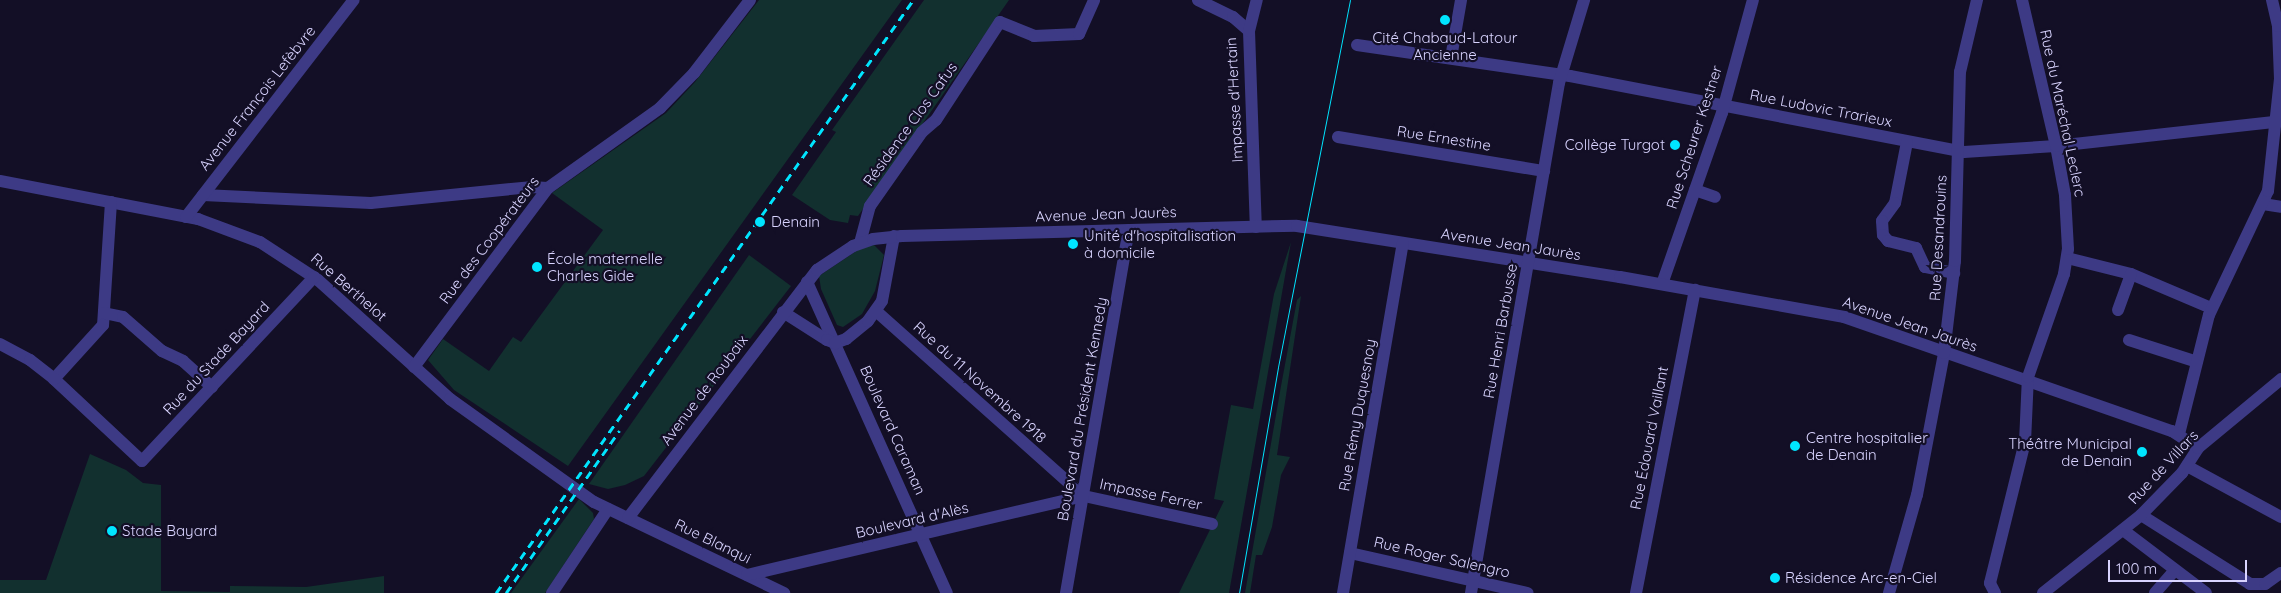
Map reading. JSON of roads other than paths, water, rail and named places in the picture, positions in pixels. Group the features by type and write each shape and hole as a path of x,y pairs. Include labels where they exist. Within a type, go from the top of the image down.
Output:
{"street":[{"name":"Avenue François Lefèbvre","path":"186,217 354,0"},
{"name":"Rue des Coopérateurs","path":"414,367 548,188 660,108 694,73 750,0"},
{"name":"Résidence Clos Cafus","path":"860,243 870,206 922,132 933,124 1000,22 1034,36 1079,34 1094,0"},
{"name":"Impasse d'Hertain","path":"1198,0 1233,17 1249,30 1256,227"},
{"path":"1249,30 1257,0"},
{"path":"1452,58 1461,0"},
{"name":"Rue Henri Barbusse","path":"1472,587 1561,75 1584,0"},
{"name":"Rue Scheurer Kestner","path":"1662,284 1725,106 1753,0"},
{"name":"Rue Desandrouins","path":"1889,593 1917,495 1944,353 1954,273 1961,66 1977,0"},
{"name":"Rue du Maréchal Leclerc","path":"1992,588 2025,442 2028,382 2067,258 2066,202 2056,146 2022,0"},
{"path":"2179,434 2211,308 2263,204 2279,121 2280,73 2278,26 2272,0"},
{"name":"Rue Ludovic Trarieux","path":"1357,45 1561,75 1958,151 2056,146 2279,121"},
{"name":"Rue Ernestine","path":"1338,137 1544,171"},
{"path":"1907,142 1896,203 1882,221 1883,235 1888,240 1916,248 1925,267 1954,273"},
{"name":"Rue Berthelot","path":"0,182 186,217 252,238 314,277 450,399 587,496 608,509 628,518"},
{"path":"203,195 371,203 530,187 548,188"},
{"path":"1695,190 1715,197"},
{"path":"0,344 30,360 54,380 98,332 104,313 111,202"},
{"path":"2263,204 2281,207"},
{"name":"Avenue Jean Jaurès","path":"806,282 829,260 860,243 894,236 1302,226 1662,284 1837,315 2179,434 2198,448"},
{"name":"Boulevard du Président Kennedy","path":"1066,593 1129,230"},
{"path":"783,312 822,338 836,343 846,339 876,311 884,295 894,236"},
{"name":"Rue Rémy Duquesnoy","path":"1343,593 1403,243"},
{"path":"2067,258 2131,274 2211,308"},
{"path":"2118,310 2131,274"},
{"name":"Rue du Stade Bayard","path":"54,380 142,462 314,277"},
{"name":"Avenue de Roubaix","path":"628,518 806,282"},
{"name":"Boulevard Caraman","path":"806,282 836,343 947,593"},
{"name":"Rue Édouard Vaillant","path":"1636,593 1695,290"},
{"name":"Rue du 11 Novembre 1918","path":"876,311 1084,496"},
{"path":"104,313 122,317 162,351 183,361 212,387"},
{"path":"2129,340 2197,362"},
{"name":"Rue de Villars","path":"2043,593 2141,515 2187,466 2198,448 2281,379"},
{"path":"2187,466 2281,517"},
{"name":"Impasse Ferrer","path":"1084,496 1212,524"},
{"name":"Boulevard d'Alès","path":"747,576 1084,496"},
{"path":"552,593 608,509"},
{"path":"2141,515 2250,584 2265,584 2281,573"},
{"name":"Rue Blanqui","path":"628,518 784,593"},
{"path":"2123,530 2206,593"},
{"name":"Rue Roger Salengro","path":"1350,553 1472,587 1528,593"},
{"path":"2154,593 2174,570"}],"tram line":[{"path":"1239,593 1278,367 1350,0"}],"railway":[{"path":"496,593 913,0"},
{"path":"506,593 619,431"}],"place":[{"name":"Cité Chabaud-Latour Ancienne","path":"1445,20"},
{"name":"Collège Turgot","path":"1675,145"},
{"name":"Denain","path":"760,222"},
{"name":"Unité d'hospitalisation à domicile","path":"1073,244"},
{"name":"École maternelle Charles Gide","path":"537,267"},
{"name":"Centre hospitalier de Denain","path":"1795,446"},
{"name":"Théâtre Municipal de Denain","path":"2142,452"},
{"name":"Stade Bayard","path":"112,531"},
{"name":"Résidence Arc-en-Ciel","path":"1775,578"}]}
